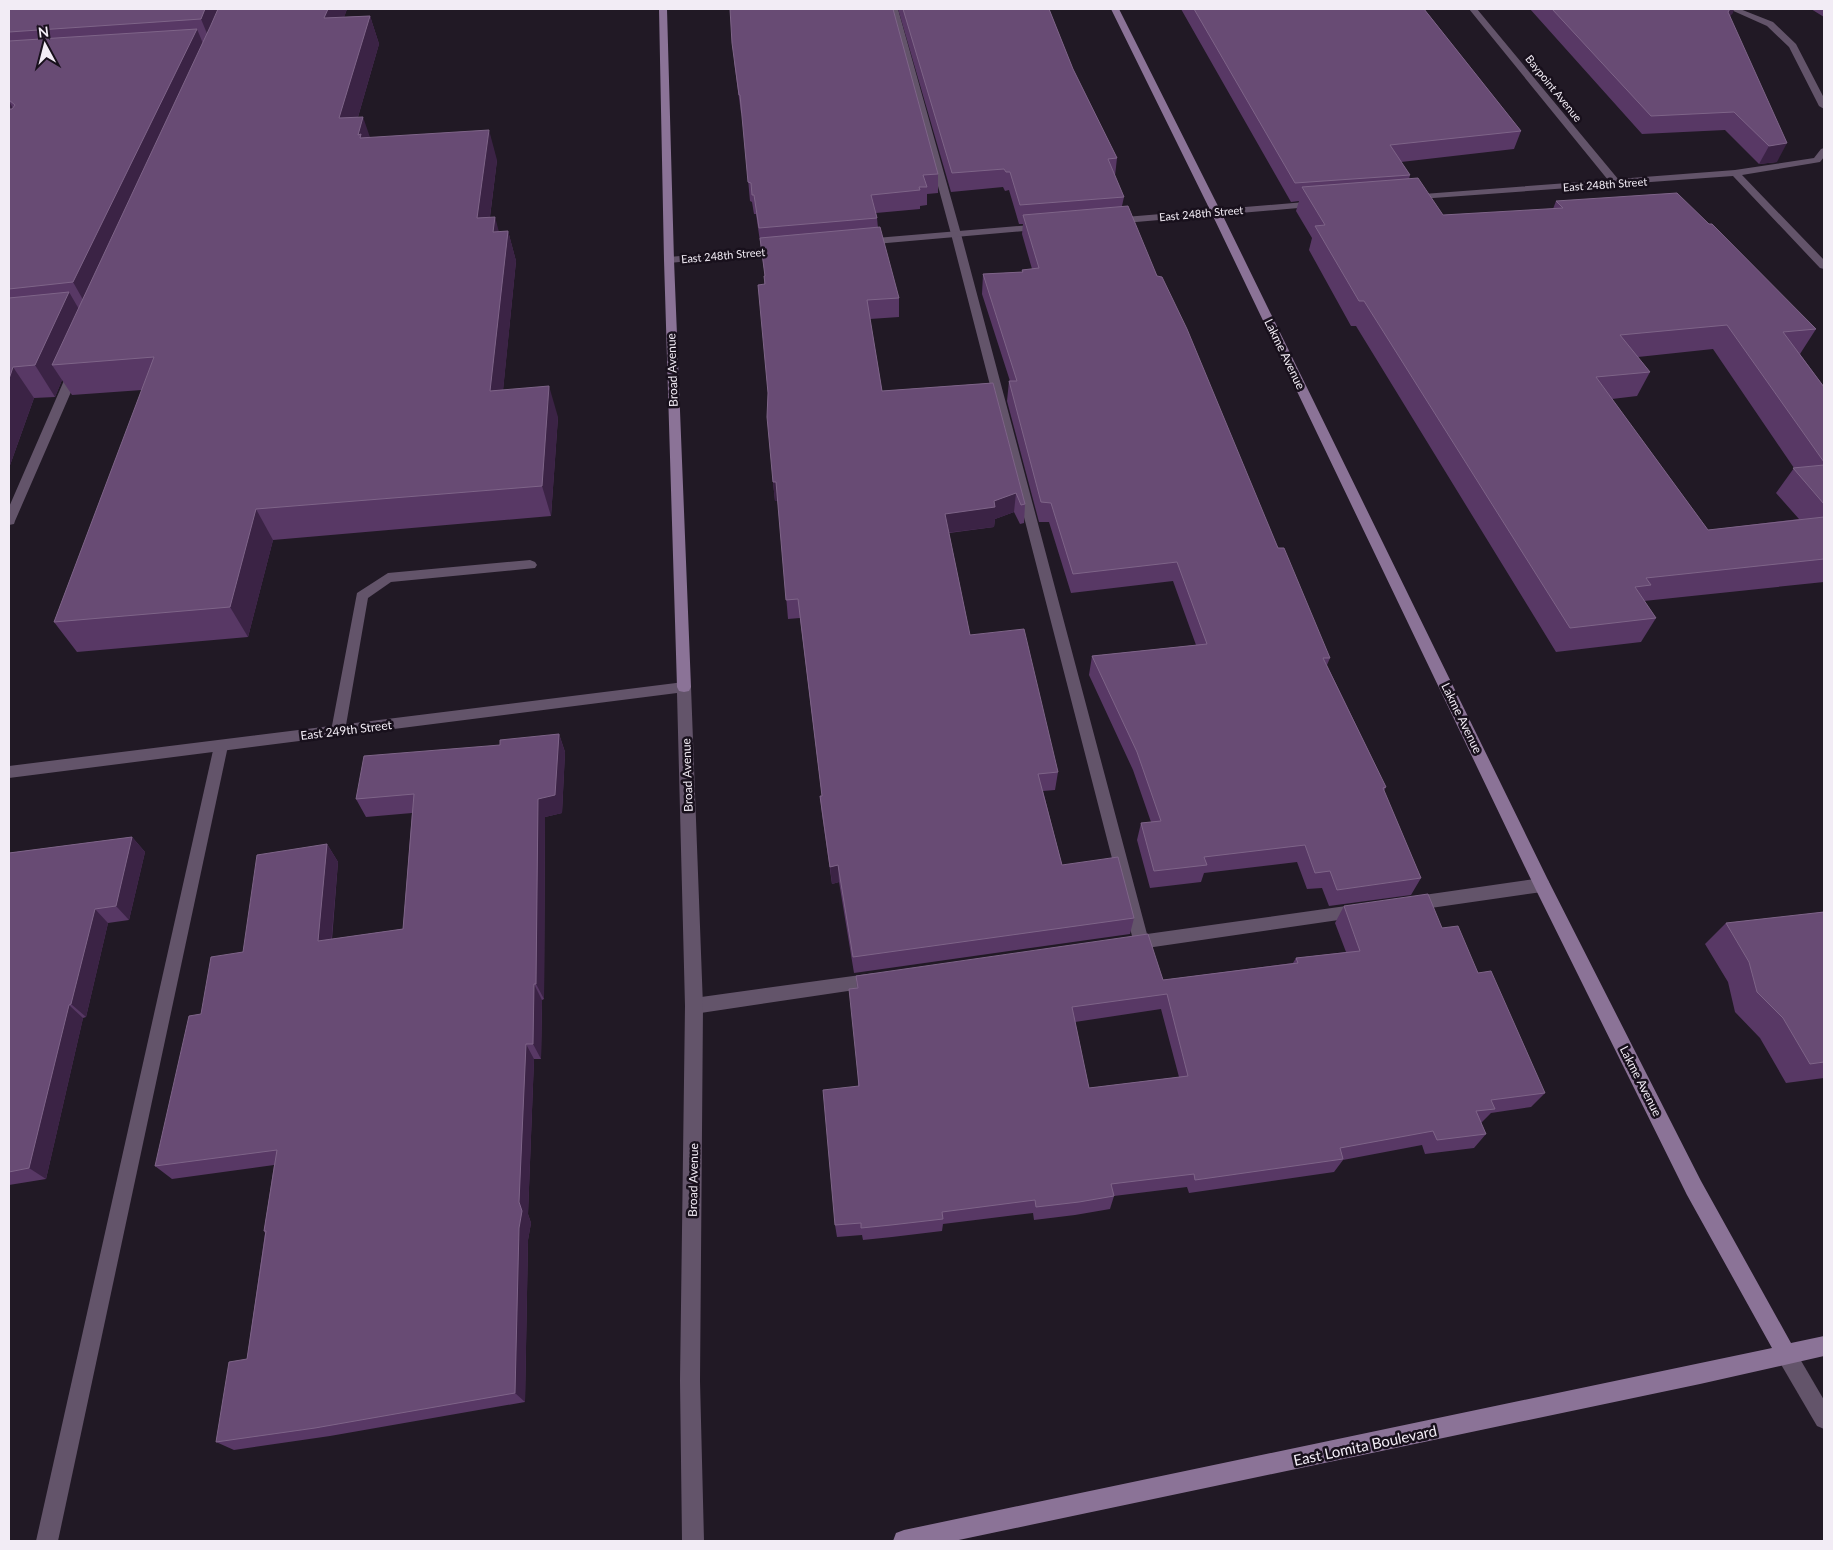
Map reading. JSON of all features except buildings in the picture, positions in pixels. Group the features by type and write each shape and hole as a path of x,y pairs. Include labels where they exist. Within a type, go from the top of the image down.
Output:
{"street":[{"name":"Broad Avenue","path":"663,9 668,260 694,1006 690,1381 693,1541"},
{"path":"894,9 956,234 1141,941"},
{"name":"Lakme Avenue","path":"1115,9 1216,212 1542,885 1694,1188 1824,1419"},
{"name":"Baypoint Avenue","path":"1473,9 1616,183"},
{"path":"1733,9 1770,24 1793,46 1824,106"},
{"name":"East 248th Street","path":"1401,198 1735,173 1817,160 1824,151"},
{"path":"1735,173 1824,266"},
{"name":"East 248th Street","path":"1101,222 1323,204"},
{"path":"857,243 1053,226"},
{"name":"East 248th Street","path":"668,260 798,248"},
{"path":"9,521 77,362"},
{"path":"338,731 362,596 388,578 530,565"},
{"name":"East 249th Street","path":"9,772 684,687"},
{"path":"46,1541 221,746"},
{"path":"1396,906 1542,885"},
{"path":"1122,944 1376,908"},
{"path":"694,1006 889,978"},
{"name":"East Lomita Boulevard","path":"904,1541 1616,1392 1824,1346"}]}
